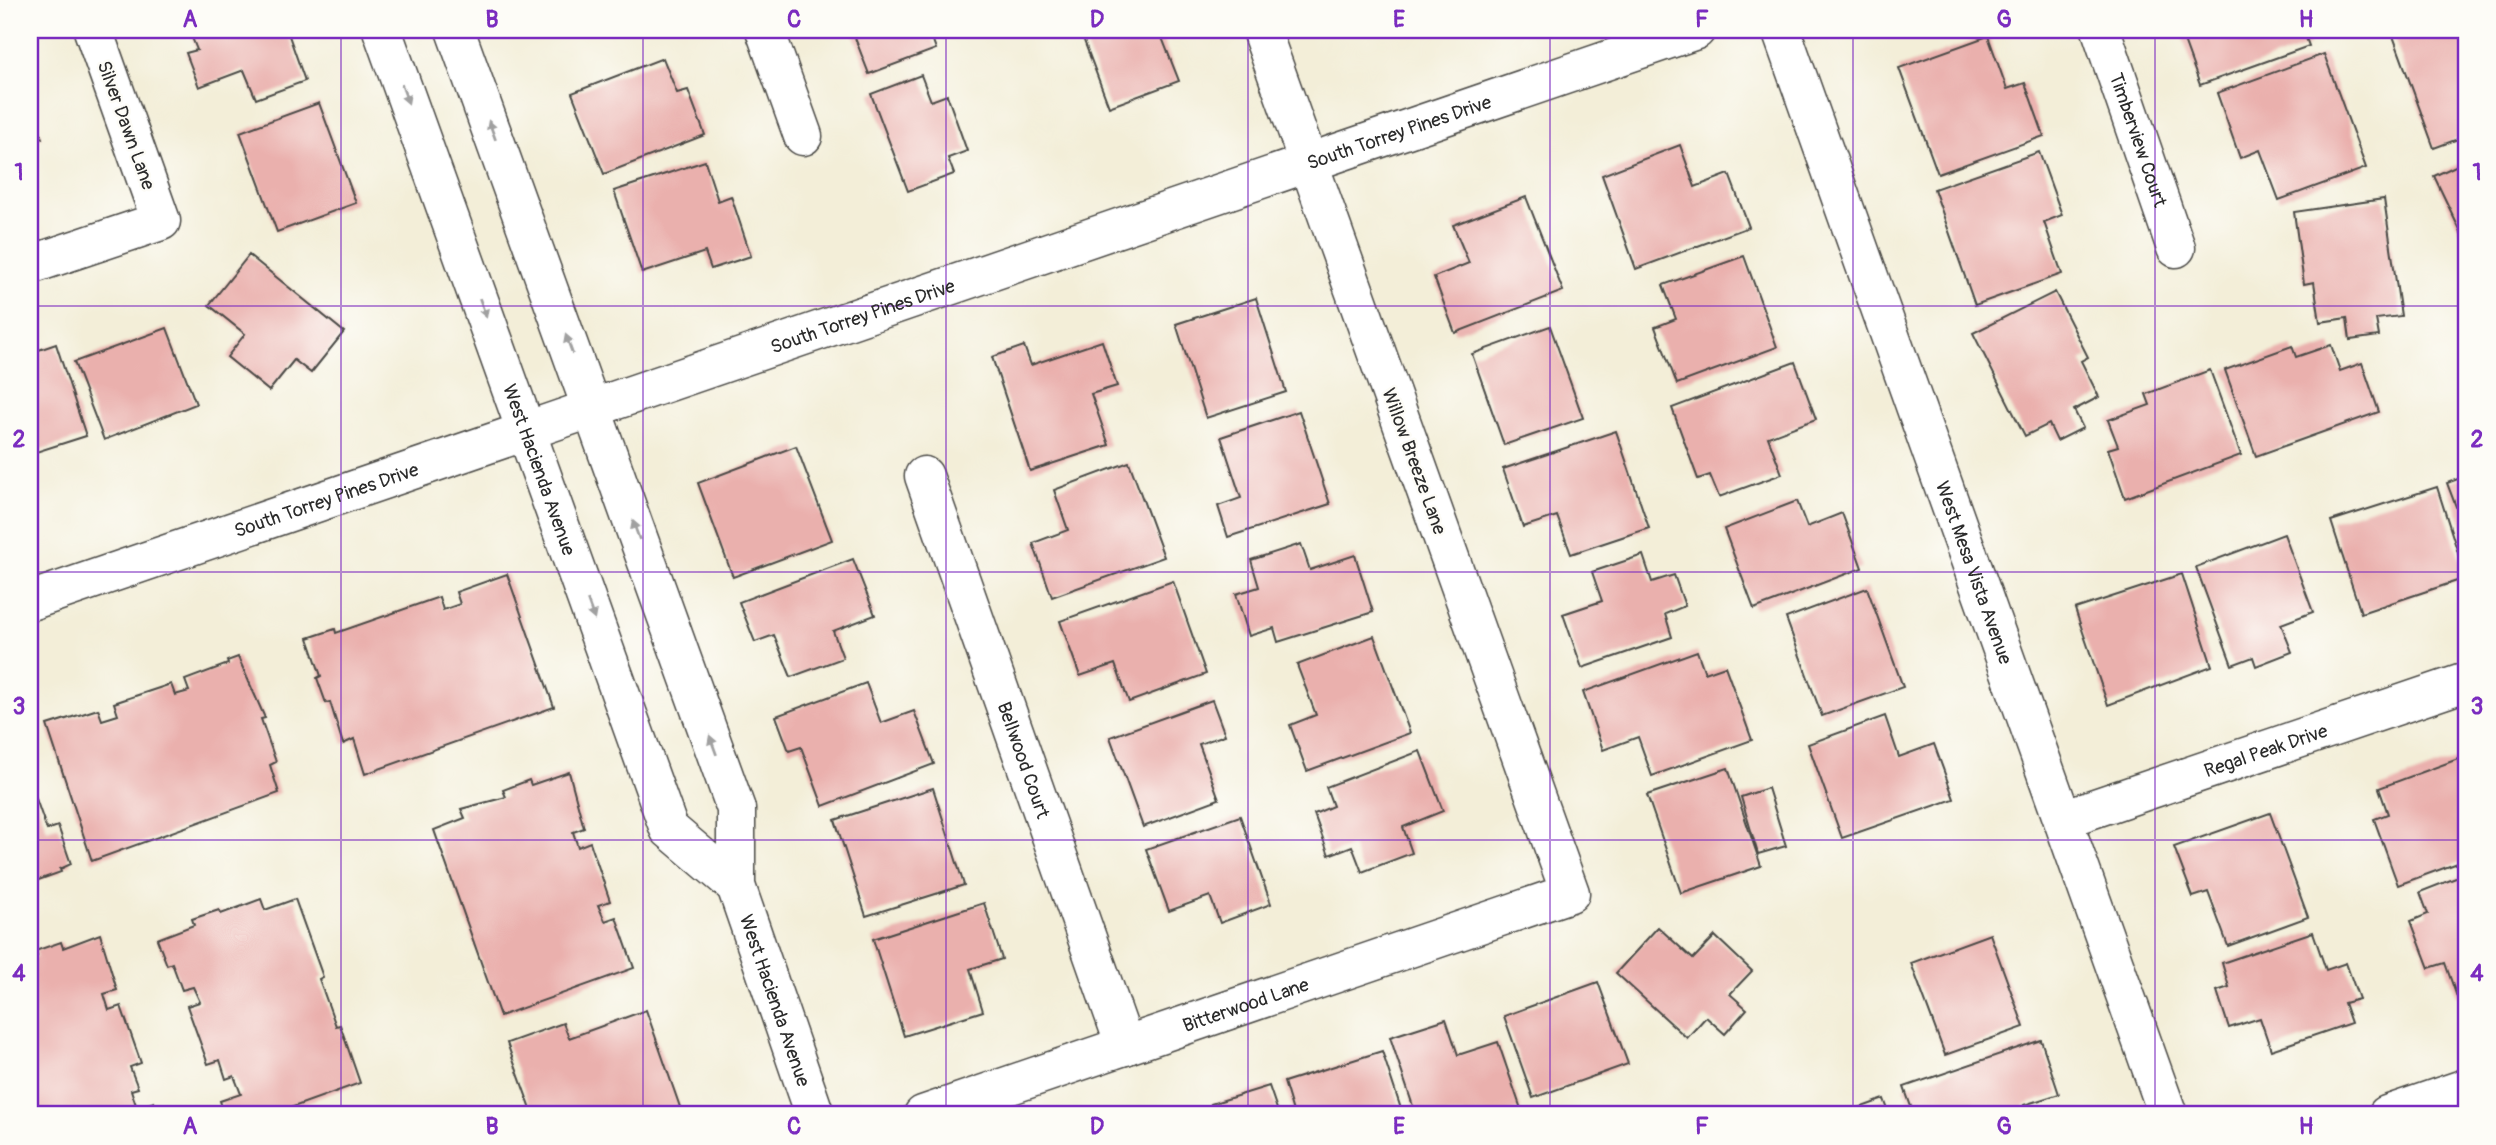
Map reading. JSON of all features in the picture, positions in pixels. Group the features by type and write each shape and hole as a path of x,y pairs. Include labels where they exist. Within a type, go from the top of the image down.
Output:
{"street":[{"name":"Silver Dawn Lane","path":"30,265 161,220 93,30"},
{"name":"West Hacienda Avenue","path":"382,30 669,829 736,886"},
{"path":"765,30 803,136"},
{"name":"Willow Breeze Lane","path":"1261,30 1570,893"},
{"name":"South Torrey Pines Drive","path":"30,601 1696,30"},
{"name":"West Mesa Vista Avenue","path":"1781,30 2168,1115"},
{"name":"Timberview Court","path":"2101,30 2176,248"},
{"name":"West Hacienda Avenue","path":"463,32 736,809 736,886 815,1115"},
{"name":"Bellwood Court","path":"924,476 1125,1045"},
{"name":"Regal Peak Drive","path":"2063,819 2466,682"},
{"name":"Bitterwood Lane","path":"923,1115 1570,893"},
{"path":"2387,1115 2466,1088"}],"building":[{"path":"189,30 287,30 305,81 256,99 244,70 199,87 186,53 197,50"},
{"path":"852,30 929,30 936,49 869,74"},
{"path":"1080,30 1159,30 1179,81 1109,107"},
{"path":"2180,30 2303,30 2309,46 2200,85"},
{"path":"2401,30 2466,30 2466,136 2434,148 2392,33"},
{"path":"1988,36 2007,89 2025,83 2044,136 1938,174 1899,68"},
{"path":"2324,54 2366,168 2279,200 2260,150 2240,158 2217,93"},
{"path":"663,58 677,93 688,90 705,135 604,174 572,93"},
{"path":"921,75 931,101 947,95 967,151 948,158 954,174 908,191 871,94"},
{"path":"30,103 42,138 30,142"},
{"path":"319,103 356,203 277,232 240,132"},
{"path":"1680,145 1695,187 1729,174 1749,227 1636,269 1602,175"},
{"path":"2039,152 2062,215 2044,222 2062,274 1975,305 1934,189"},
{"path":"705,161 718,201 731,196 751,256 711,269 705,252 642,273 614,191"},
{"path":"2466,161 2466,243 2434,176"},
{"path":"1526,197 1563,291 1455,333 1434,277 1469,263 1453,225"},
{"path":"2384,199 2401,316 2376,319 2379,336 2350,340 2347,318 2320,322 2314,282 2304,284 2294,212"},
{"path":"249,255 344,332 311,373 294,360 269,391 227,357 245,334 209,305"},
{"path":"1744,256 1777,347 1677,384 1655,327 1676,319 1663,285"},
{"path":"2055,292 2088,357 2081,361 2099,397 2074,410 2083,428 2057,441 2049,424 2025,436 1973,333"},
{"path":"1256,298 1286,392 1206,418 1176,324"},
{"path":"1550,326 1583,418 1504,445 1472,354"},
{"path":"167,328 196,404 104,440 74,362"},
{"path":"1102,341 1117,386 1091,394 1109,445 1030,471 992,357 1024,346 1031,365"},
{"path":"56,344 86,436 30,454 30,353"},
{"path":"2331,345 2340,371 2362,363 2379,412 2256,456 2225,370 2292,346 2296,357"},
{"path":"1795,362 1816,419 1768,437 1782,474 1719,497 1710,475 1698,479 1672,408"},
{"path":"2210,370 2241,455 2125,498 2108,449 2118,446 2108,420 2150,405 2146,394"},
{"path":"1299,411 1330,504 1228,537 1218,506 1241,498 1221,437"},
{"path":"1616,431 1649,528 1571,554 1557,516 1523,527 1503,469"},
{"path":"796,446 832,540 733,577 698,483"},
{"path":"1129,462 1164,557 1052,597 1033,543 1068,530 1054,490"},
{"path":"2466,476 2466,533 2447,483"},
{"path":"2437,487 2466,578 2361,613 2331,521"},
{"path":"1797,501 1807,527 1842,513 1862,568 1754,609 1724,529"},
{"path":"2284,534 2313,612 2281,624 2292,652 2256,666 2253,657 2232,665 2196,567"},
{"path":"1301,544 1310,570 1355,555 1373,612 1278,642 1274,628 1249,636 1236,594 1259,587 1251,560"},
{"path":"1643,555 1652,582 1674,575 1685,606 1665,614 1672,637 1582,668 1563,614 1602,601 1592,572"},
{"path":"853,559 875,615 833,631 843,658 791,677 774,635 755,642 739,602"},
{"path":"507,574 554,707 365,774 354,739 343,744 330,702 326,703 317,678 321,676 308,638 335,629 336,633 439,597 443,610 460,604 456,592"},
{"path":"2182,574 2212,666 2108,705 2075,609"},
{"path":"1173,581 1206,674 1129,702 1115,664 1080,676 1060,621"},
{"path":"1867,588 1903,687 1822,716 1786,618"},
{"path":"1374,636 1410,733 1307,771 1290,725 1316,715 1297,665"},
{"path":"1697,651 1705,673 1725,666 1752,740 1652,776 1638,737 1603,750 1583,692"},
{"path":"238,657 265,718 261,719 276,762 270,765 279,793 92,861 47,725 98,709 102,720 118,715 114,703 171,684 175,695 189,691 185,680 228,664 227,661"},
{"path":"866,683 881,723 914,711 934,764 823,806 801,747 789,751 776,716"},
{"path":"1212,700 1225,735 1199,744 1219,799 1143,827 1110,737"},
{"path":"1885,716 1899,757 1934,744 1954,799 1842,838 1808,744"},
{"path":"1420,751 1443,811 1403,827 1412,853 1362,872 1352,846 1329,855 1314,814 1333,806 1326,787"},
{"path":"2458,759 2466,782 2466,860 2398,885 2374,819 2388,814 2379,788"},
{"path":"1728,768 1761,866 1681,893 1647,795"},
{"path":"569,772 584,828 573,832 578,847 590,842 610,901 598,905 605,921 616,917 634,968 500,1016 434,830 465,818 461,809 506,797 503,790 529,780 531,785"},
{"path":"933,788 964,885 866,916 835,820"},
{"path":"1768,788 1786,846 1758,854 1741,797"},
{"path":"34,793 47,830 58,826 71,864 60,869 61,872 30,883 30,795"},
{"path":"2270,813 2308,917 2228,946 2208,892 2193,897 2174,847"},
{"path":"1240,816 1271,904 1220,923 1210,896 1169,911 1146,849"},
{"path":"2466,874 2466,994 2457,997 2445,963 2429,968 2411,921 2428,914 2420,892"},
{"path":"261,899 265,910 295,899 323,977 319,979 336,1026 340,1025 360,1083 271,1115 225,1115 220,1101 241,1094 234,1076 226,1079 220,1060 208,1064 187,1006 200,1002 193,987 182,990 172,963 167,965 157,939 194,925 192,919 219,910 221,914"},
{"path":"984,903 1002,959 970,969 983,1011 904,1036 873,939"},
{"path":"1658,927 1693,959 1715,936 1752,971 1730,994 1747,1009 1725,1034 1706,1017 1687,1038 1616,973"},
{"path":"2313,932 2326,970 2346,963 2359,999 2344,1003 2351,1023 2271,1050 2260,1018 2229,1028 2217,991 2229,987 2222,963"},
{"path":"100,934 117,990 104,994 109,1010 121,1006 141,1063 130,1067 138,1088 131,1090 137,1108 154,1102 159,1115 30,1115 30,959 37,956 35,951 61,942 63,948"},
{"path":"1990,934 2024,1027 1945,1055 1911,963"},
{"path":"1598,982 1628,1064 1533,1098 1504,1016"},
{"path":"646,1010 680,1107 656,1115 533,1115 507,1043 563,1023 569,1038"},
{"path":"1446,1019 1458,1055 1498,1042 1521,1109 1500,1115 1416,1115 1390,1037"},
{"path":"2041,1040 2059,1094 2024,1105 2028,1115 1914,1115 1904,1087"},
{"path":"1382,1051 1403,1115 1294,1115 1284,1082"},
{"path":"1269,1086 1279,1115 1215,1115 1211,1104"},
{"path":"1884,1099 1890,1115 1840,1115"}]}
